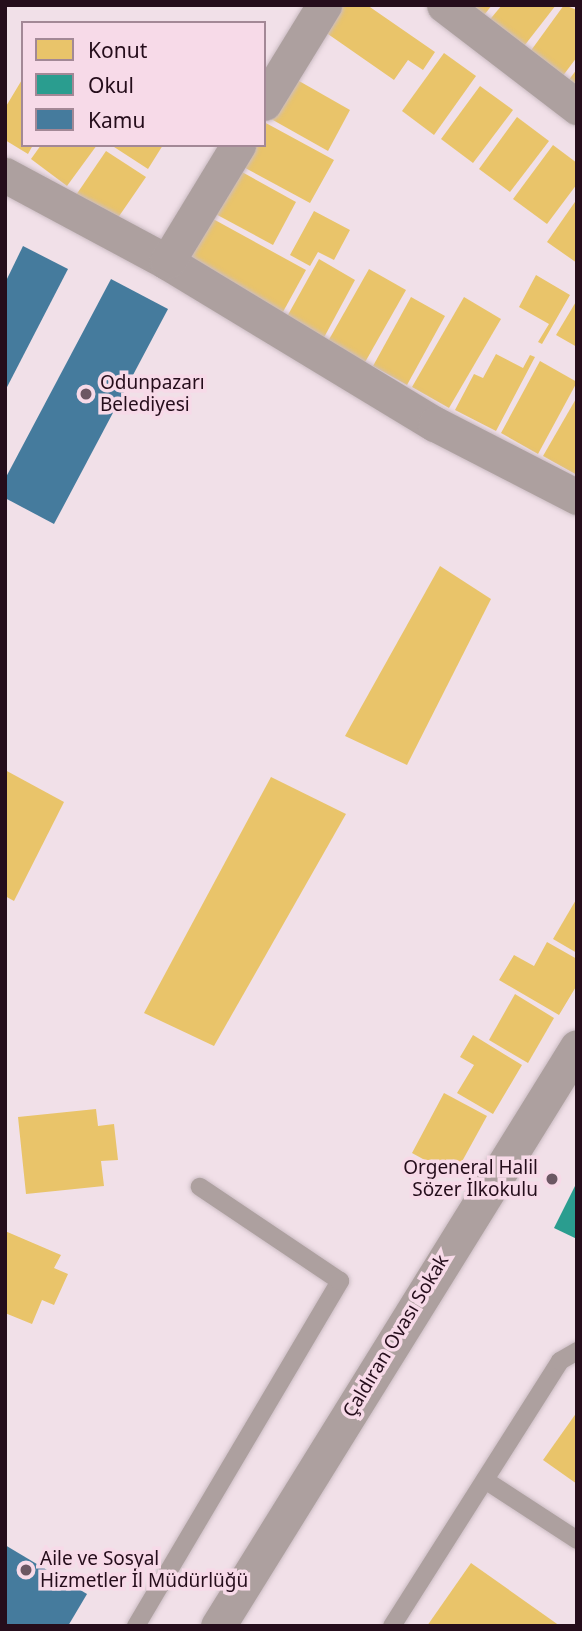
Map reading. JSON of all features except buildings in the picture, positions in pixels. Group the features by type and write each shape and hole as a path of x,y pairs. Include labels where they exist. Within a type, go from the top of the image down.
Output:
{"street":[{"path":"266,100 324,5"},
{"path":"444,5 577,107"},
{"path":"167,262 237,147"},
{"path":"5,175 167,262 435,424 577,497"},
{"name":"Çaldıran Ovası Sokak","path":"218,1626 577,1047"}],"lane":[{"path":"136,1626 340,1281 201,1187"},
{"path":"392,1626 560,1361 577,1351"},
{"path":"485,1480 577,1540"}],"place":[{"name":"Odunpazarı Belediyesi","path":"86,394"},
{"name":"Orgeneral Halil Sözer İlkokulu","path":"552,1179"},
{"name":"Aile ve Sosyal Hizmetler İl Müdürlüğü","path":"26,1570"}]}
